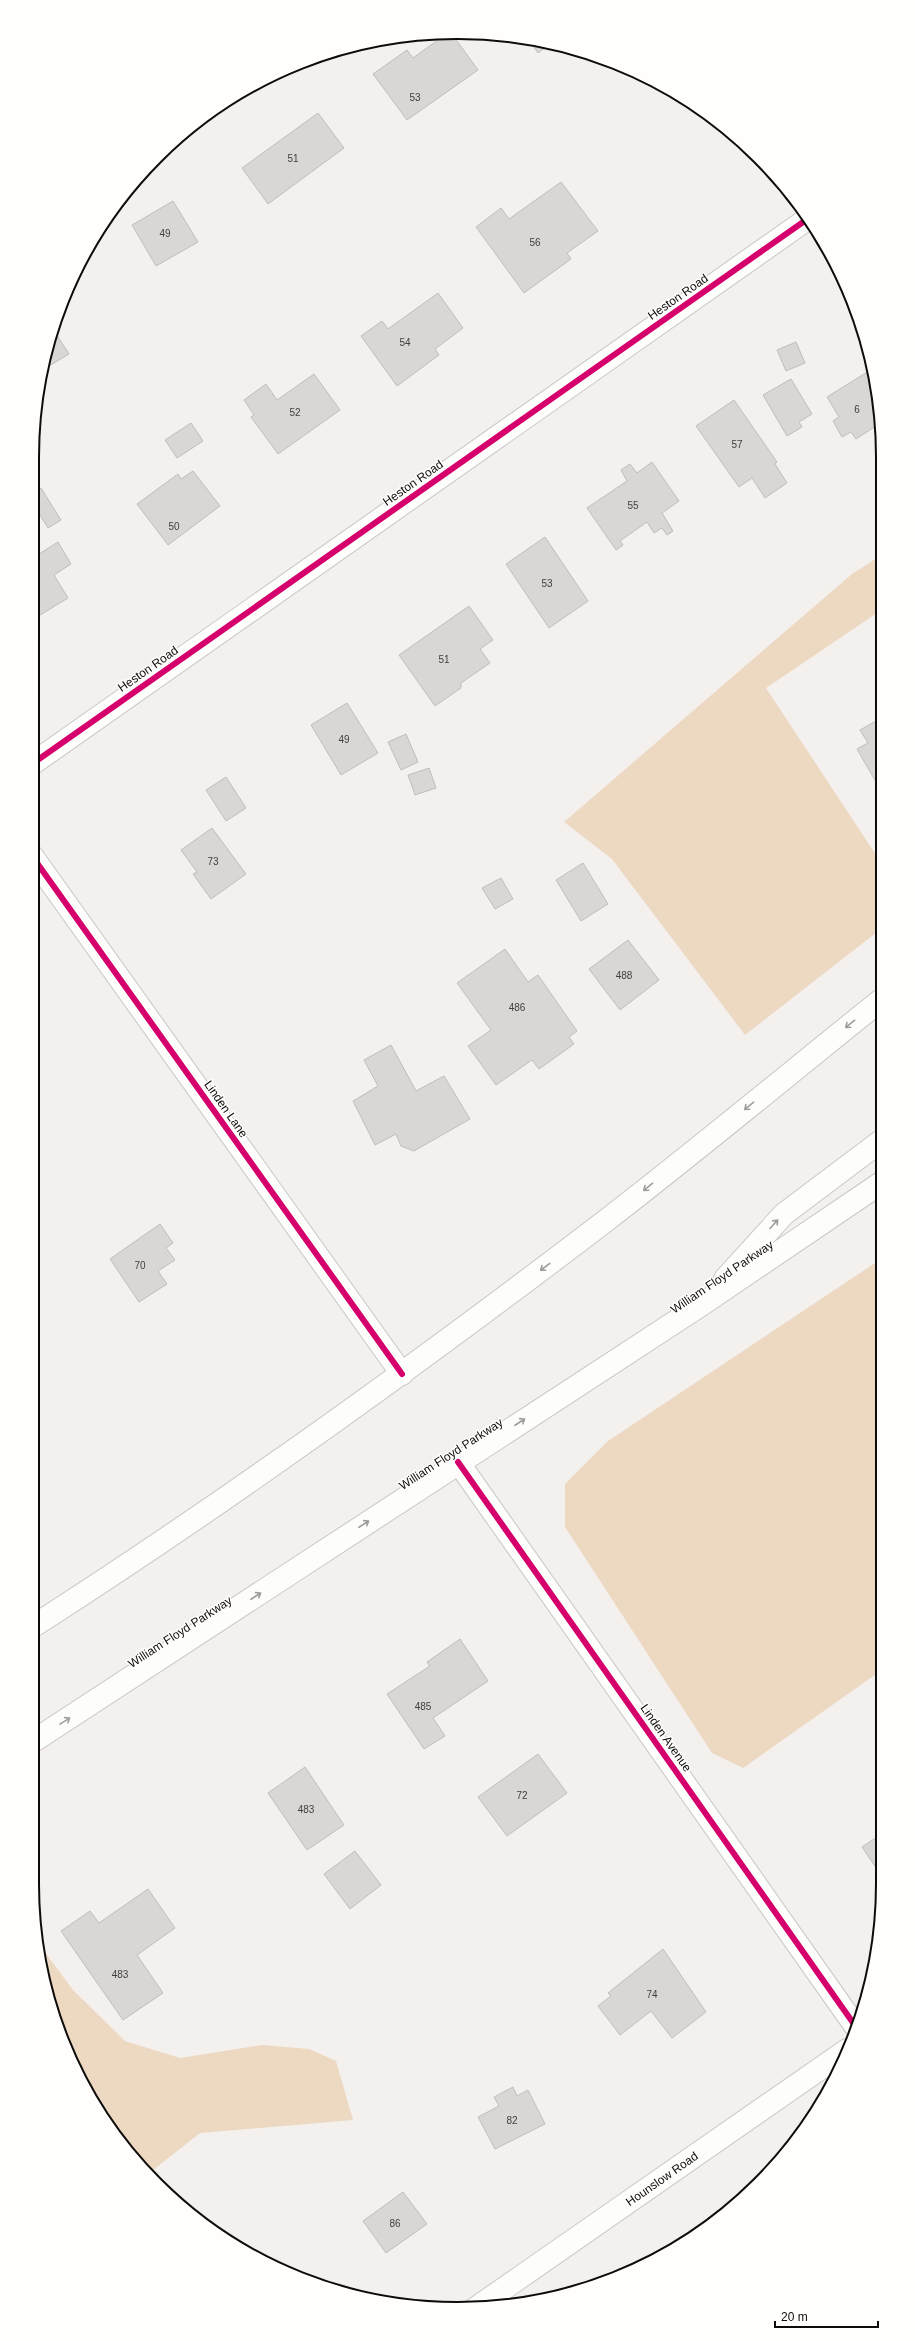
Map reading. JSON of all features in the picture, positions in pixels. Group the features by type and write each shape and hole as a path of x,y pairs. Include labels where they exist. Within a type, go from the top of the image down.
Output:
{"main road":[{"name":"Heston Road","path":"39,759 803,222"},
{"name":"Linden Lane","path":"39,866 402,1374"},
{"path":"39,1622 200,1516 402,1374 610,1217 876,1004"},
{"path":"701,1305 784,1214 876,1145"},
{"name":"William Floyd Parkway","path":"39,1737 458,1462 701,1305 876,1186"},
{"name":"Linden Avenue","path":"458,1462 852,2022"},
{"name":"Hounslow Road","path":"486,2301 839,2056"}],"shaded area":[{"path":"876,559 876,614 766,688 876,855 876,933 745,1035 612,859 564,822 852,574"},
{"path":"876,1262 876,1674 743,1768 712,1753 565,1527 565,1484 608,1441"},
{"path":"45,1953 73,1990 125,2041 180,2058 262,2045 309,2049 336,2061 353,2120 200,2133 153,2170 143,2159 125,2138 110,2116 82,2069 61,2018 53,1992"}],"building":[{"path":"456,39 478,70 407,120 373,74 407,50 413,58 438,40"},
{"path":"533,46 544,48 538,53"},
{"path":"318,113 344,148 268,204 242,168"},
{"path":"561,182 598,231 567,253 571,259 524,293 476,227 501,208 509,219"},
{"path":"173,201 198,242 156,266 132,225"},
{"path":"438,293 463,328 435,349 439,355 397,386 361,336 382,321 388,329"},
{"path":"57,335 69,354 49,366"},
{"path":"796,342 805,363 786,371 777,350"},
{"path":"867,372 875,427 856,439 851,432 842,437 833,421 839,417 827,397"},
{"path":"314,374 340,410 278,454 251,417 254,415 244,400 266,384 277,400"},
{"path":"791,379 812,414 799,422 802,427 787,436 763,395"},
{"path":"734,400 777,462 775,464 787,483 765,498 752,478 739,487 696,426"},
{"path":"191,423 203,441 177,458 165,440"},
{"path":"652,462 679,501 662,513 673,531 667,535 662,528 654,533 647,522 620,541 623,545 616,550 587,508 627,481 621,470 630,464 637,473"},
{"path":"193,471 220,506 168,545 137,504 178,474 181,479"},
{"path":"41,488 61,520 48,528 39,513 39,489"},
{"path":"545,537 588,601 549,628 506,564"},
{"path":"58,542 71,564 54,575 68,598 39,616 39,554"},
{"path":"469,606 493,640 480,649 490,663 461,683 461,688 435,706 399,655"},
{"path":"347,703 378,753 341,775 311,725"},
{"path":"876,721 876,782 857,749 868,743 860,730"},
{"path":"406,734 418,762 401,770 388,742"},
{"path":"429,768 436,788 415,795 408,775"},
{"path":"226,777 246,808 226,821 206,790"},
{"path":"212,828 246,874 211,899 193,874 197,872 181,850"},
{"path":"583,863 608,904 581,921 556,880"},
{"path":"501,878 513,899 495,909 482,888"},
{"path":"628,940 659,980 620,1010 589,969"},
{"path":"505,949 528,982 538,975 577,1031 569,1037 574,1044 539,1069 532,1060 496,1085 468,1046 491,1030 457,983"},
{"path":"391,1045 416,1091 444,1076 470,1119 414,1151 401,1146 396,1134 375,1145 353,1101 378,1086 364,1060"},
{"path":"160,1224 173,1243 166,1248 175,1260 158,1271 167,1284 139,1302 110,1259"},
{"path":"460,1639 488,1681 433,1718 445,1736 424,1749 387,1694 430,1666 427,1662"},
{"path":"538,1754 567,1793 507,1836 478,1797"},
{"path":"305,1767 344,1825 307,1850 268,1793"},
{"path":"876,1838 876,1868 862,1847"},
{"path":"355,1851 381,1885 350,1909 324,1874"},
{"path":"148,1889 175,1928 137,1955 163,1993 123,2020 61,1931 90,1911 99,1923"},
{"path":"663,1949 706,2012 672,2038 651,2011 620,2035 598,2006 611,1996 608,1993"},
{"path":"513,2087 517,2096 528,2090 545,2124 495,2149 478,2117 499,2106 494,2097"},
{"path":"403,2192 427,2224 386,2253 363,2221"}],"cycle path":[{"path":"39,759 803,222"},
{"path":"39,866 402,1374"},
{"path":"458,1462 852,2022"}]}
